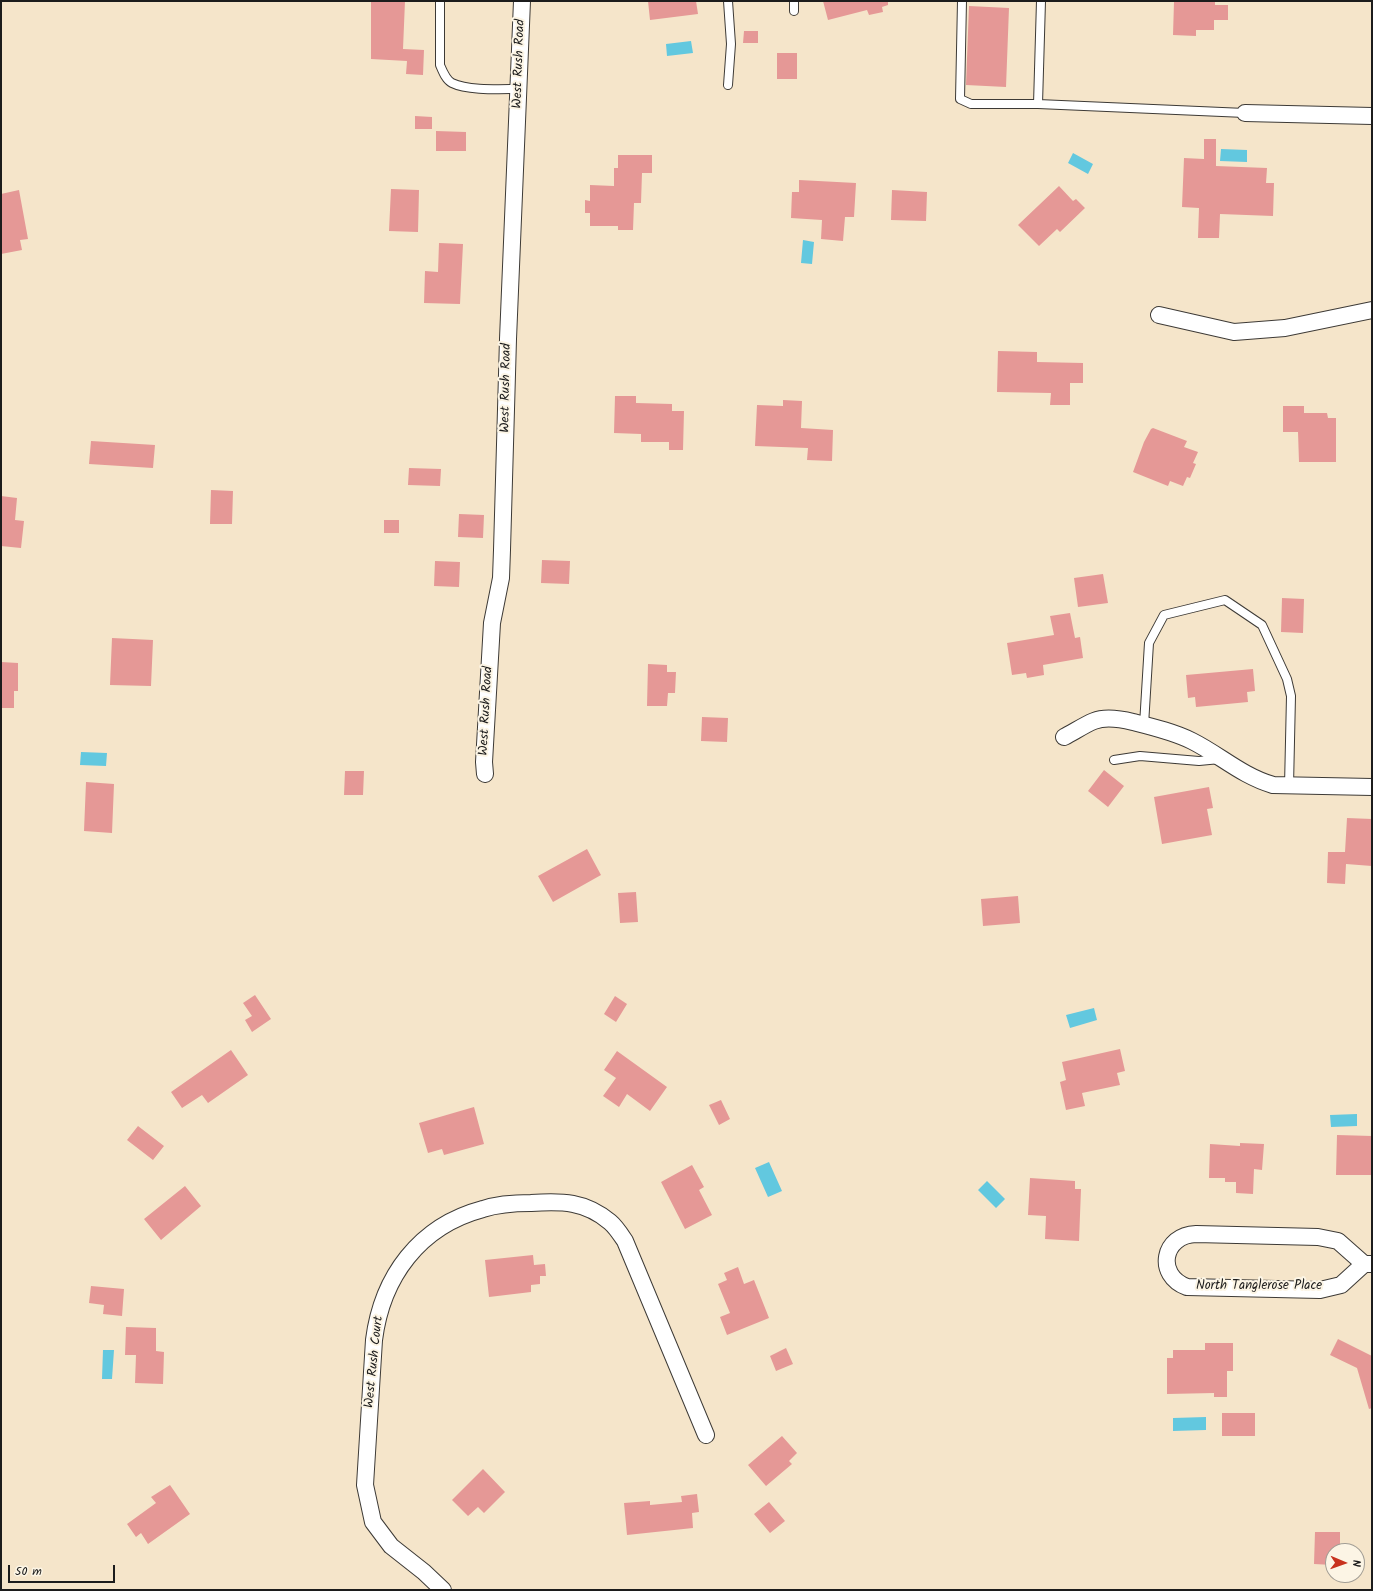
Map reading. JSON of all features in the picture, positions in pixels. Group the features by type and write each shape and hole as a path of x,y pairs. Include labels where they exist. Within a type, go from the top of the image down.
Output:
{"street":[{"name":"West Rush Road","path":"485,774 484,762 492,623 501,578 508,339 522,1"},
{"path":"1246,113 1372,116"},
{"path":"1159,315 1234,332 1285,328 1372,310"},
{"path":"1064,737 1095,720 1108,719 1144,724 1192,741 1257,780 1273,785 1372,787"},
{"name":"West Rush Court","path":"443,1590 424,1572 391,1546 373,1522 365,1485 374,1340 376,1322 382,1302 388,1287 401,1266 419,1244 443,1226 459,1217 483,1208 509,1204 554,1201 586,1206 611,1222 625,1241 706,1435"},
{"name":"North Tanglerose Place","path":"1188,1234 1196,1234 1318,1237 1338,1241 1368,1264 1341,1285 1320,1290 1187,1287 1175,1281 1171,1276 1167,1262 1168,1253 1174,1242 1188,1234"}],"lane":[{"path":"440,1 440,65 444,75 451,83 465,87 519,89"},
{"path":"728,1 731,44 728,85"},
{"path":"794,1 794,11"},
{"path":"962,1 960,99 971,104 1038,104 1246,113"},
{"path":"1038,104 1041,1"},
{"path":"1144,724 1149,643 1164,615 1225,600 1262,625 1287,679 1291,696 1289,786"},
{"path":"1114,760 1140,756 1200,761 1222,759"}],"water":[{"path":"691,41 693,53 667,56 666,44"},
{"path":"1221,149 1247,150 1247,162 1220,161"},
{"path":"1073,153 1093,164 1088,174 1068,163"},
{"path":"803,240 814,242 812,264 801,263"},
{"path":"81,752 107,753 106,766 80,765"},
{"path":"1094,1008 1097,1020 1070,1028 1066,1015"},
{"path":"1357,1114 1357,1126 1331,1127 1330,1115"},
{"path":"769,1162 782,1191 768,1197 755,1168"},
{"path":"987,1181 1005,1199 996,1208 978,1190"},
{"path":"103,1350 114,1350 112,1379 102,1379"},
{"path":"1206,1417 1206,1430 1173,1431 1173,1418"}],"building":[{"path":"371,1 405,1 403,49 424,50 423,75 406,74 407,61 371,59"},
{"path":"648,1 696,1 698,14 650,20"},
{"path":"823,1 888,1 888,5 882,7 883,12 869,15 867,10 828,20"},
{"path":"1215,1 1215,5 1228,5 1228,20 1214,20 1214,30 1196,30 1196,36 1173,35 1174,2"},
{"path":"969,6 1009,8 1006,87 966,85"},
{"path":"744,31 758,31 758,43 743,43"},
{"path":"777,53 797,53 797,79 777,79"},
{"path":"415,116 432,117 432,129 415,129"},
{"path":"436,131 466,132 466,151 436,151"},
{"path":"1204,139 1216,139 1216,166 1267,168 1266,183 1274,183 1273,216 1220,214 1219,238 1198,238 1199,208 1182,207 1184,158 1204,159"},
{"path":"618,155 652,155 652,173 642,173 641,203 634,203 633,230 618,230 618,226 590,226 590,213 585,213 585,200 590,201 590,185 614,186 614,168 618,168"},
{"path":"799,180 856,183 854,217 845,217 843,241 821,239 822,220 791,218 792,192 799,192"},
{"path":"1059,186 1073,201 1076,199 1085,208 1060,232 1057,229 1039,246 1018,225"},
{"path":"391,189 419,190 418,232 389,231"},
{"path":"19,190 28,239 20,240 22,250 1,254 1,194"},
{"path":"892,190 927,192 926,221 891,220"},
{"path":"439,243 463,244 460,304 424,303 425,271 438,272"},
{"path":"998,351 1037,352 1037,362 1083,363 1083,383 1070,383 1070,405 1050,405 1051,393 997,392"},
{"path":"615,396 636,396 636,403 672,404 672,411 684,411 683,450 669,450 669,442 641,442 641,434 614,433"},
{"path":"783,400 802,401 801,428 833,430 832,461 807,460 808,448 755,446 757,405 783,406"},
{"path":"1283,406 1304,406 1304,413 1327,413 1328,418 1336,418 1336,462 1299,462 1298,432 1283,432"},
{"path":"1153,428 1187,441 1184,447 1198,452 1193,463 1196,464 1190,478 1187,477 1183,486 1170,481 1168,486 1133,472 1144,442"},
{"path":"91,441 155,445 153,468 89,464"},
{"path":"409,468 441,469 440,486 408,485"},
{"path":"211,490 233,491 232,524 210,524"},
{"path":"1,496 17,498 15,520 24,521 21,548 1,546"},
{"path":"459,514 484,515 483,538 458,537"},
{"path":"384,520 399,520 399,533 384,533"},
{"path":"542,560 570,561 569,584 541,583"},
{"path":"435,561 460,562 459,587 434,586"},
{"path":"1103,574 1108,603 1078,607 1074,578"},
{"path":"1282,598 1304,599 1303,633 1281,632"},
{"path":"1070,613 1075,638 1080,637 1083,658 1043,665 1044,675 1027,678 1026,673 1012,675 1007,643 1054,635 1050,616"},
{"path":"112,638 153,640 151,686 110,685"},
{"path":"1,662 18,663 18,691 14,691 14,708 1,708"},
{"path":"648,664 667,665 667,672 676,672 675,693 668,693 667,706 647,706"},
{"path":"1253,669 1255,691 1247,692 1248,702 1196,707 1195,697 1188,698 1186,675"},
{"path":"702,717 728,718 727,742 701,741"},
{"path":"1104,770 1124,786 1108,807 1088,791"},
{"path":"345,771 364,771 363,795 344,795"},
{"path":"86,782 114,784 112,833 84,831"},
{"path":"1209,787 1213,808 1207,809 1212,835 1162,844 1154,797"},
{"path":"1347,818 1372,819 1372,866 1346,864 1345,884 1327,883 1328,852 1345,852"},
{"path":"587,849 601,875 553,902 538,876"},
{"path":"636,892 638,922 620,923 618,893"},
{"path":"1018,896 1020,923 983,926 981,899"},
{"path":"255,995 271,1019 252,1032 245,1020 252,1016 243,1003"},
{"path":"615,996 627,1004 616,1022 604,1014"},
{"path":"1120,1049 1125,1071 1117,1073 1120,1085 1082,1093 1085,1106 1066,1110 1060,1082 1066,1080 1062,1062"},
{"path":"231,1050 248,1075 208,1103 202,1095 182,1108 171,1092"},
{"path":"617,1051 667,1087 650,1111 627,1094 619,1107 603,1096 616,1078 604,1070"},
{"path":"721,1100 730,1119 719,1125 709,1105"},
{"path":"474,1107 484,1144 444,1155 442,1149 428,1153 419,1123"},
{"path":"138,1126 164,1146 153,1160 127,1140"},
{"path":"1337,1135 1372,1136 1372,1175 1336,1175"},
{"path":"1240,1143 1264,1144 1262,1170 1254,1169 1253,1194 1236,1193 1236,1182 1225,1182 1225,1178 1209,1178 1210,1144 1240,1146"},
{"path":"692,1165 704,1187 699,1190 712,1215 685,1229 661,1182"},
{"path":"1030,1178 1075,1181 1075,1189 1081,1189 1079,1241 1045,1239 1046,1216 1028,1215"},
{"path":"185,1186 201,1206 161,1240 144,1219"},
{"path":"533,1255 534,1265 545,1264 546,1276 540,1276 540,1284 531,1285 531,1292 489,1297 485,1260"},
{"path":"738,1267 744,1284 754,1280 769,1318 727,1335 720,1317 730,1313 718,1284 727,1280 724,1273"},
{"path":"91,1286 124,1289 122,1316 103,1314 104,1305 89,1303"},
{"path":"126,1327 156,1328 156,1351 164,1352 163,1384 135,1383 136,1355 125,1355"},
{"path":"1338,1339 1372,1356 1372,1408 1369,1409 1357,1368 1330,1355"},
{"path":"1205,1343 1233,1343 1233,1371 1227,1371 1227,1397 1214,1397 1214,1393 1167,1394 1167,1358 1173,1358 1173,1350 1205,1350"},
{"path":"786,1348 793,1364 776,1371 770,1356"},
{"path":"1222,1413 1255,1413 1255,1436 1222,1436"},
{"path":"782,1436 797,1453 789,1461 792,1464 766,1486 748,1465"},
{"path":"483,1469 505,1492 484,1513 478,1507 468,1516 452,1500"},
{"path":"170,1485 190,1514 148,1544 141,1533 136,1537 127,1524 156,1503 151,1497"},
{"path":"697,1494 699,1512 692,1513 693,1528 627,1535 624,1503 650,1501 650,1505 682,1502 681,1496"},
{"path":"769,1502 785,1521 770,1533 754,1514"},
{"path":"1315,1532 1340,1532 1340,1543 1325,1543 1325,1565 1314,1564"}]}
